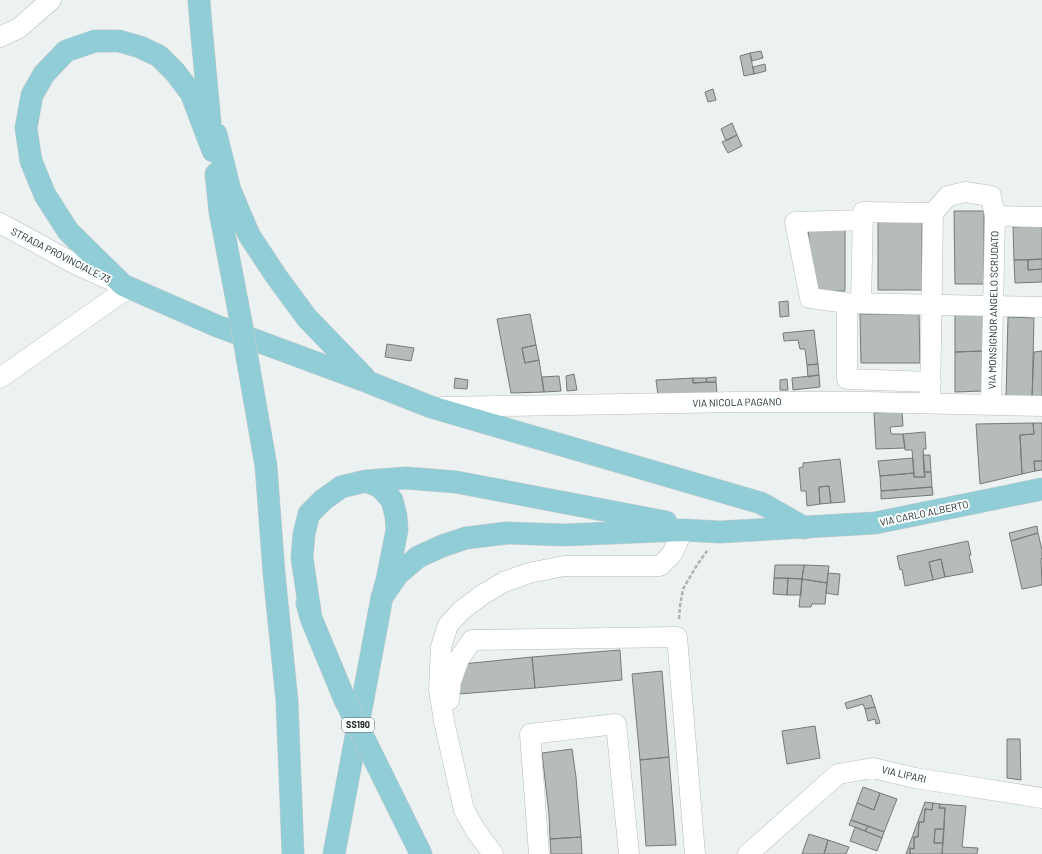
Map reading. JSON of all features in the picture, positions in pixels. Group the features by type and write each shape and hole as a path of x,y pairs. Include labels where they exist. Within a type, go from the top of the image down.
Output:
{"main road":[{"path":"199,0 220,212 266,466 274,573 287,701 293,854"},
{"path":"214,151 191,93 175,72 159,56 119,41 95,41 66,51 44,74 32,95 26,128 31,161 45,195 68,231 126,287 217,326 431,407 761,503 805,528"},
{"path":"208,102 230,190 249,235 276,276 307,318 368,382"},
{"path":"266,466 311,618 345,700 421,854"},
{"path":"311,618 302,558 304,534 309,514 323,500 341,488 366,481 406,478 456,482 720,532"},
{"path":"366,481 380,487 392,500 396,516 397,530 382,597"},
{"name":"VIA CARLO ALBERTO","path":"720,532 875,523 1042,489"},
{"path":"683,530 720,532"},
{"name":"SS190","path":"334,854 382,597 398,574 418,557 442,546 466,538 507,533 564,535 683,530"}],"street":[{"path":"0,37 19,28 51,0"},
{"name":"VIA MONSIGNOR ANGELO SCRUDATO","path":"933,213 948,196 965,192 991,196 995,216 991,405"},
{"path":"930,403 931,382 933,213 863,212 847,379 931,382"},
{"path":"995,216 1042,217"},
{"path":"863,220 795,222 810,298 854,303 1042,307"},
{"name":"STRADA PROVINCIALE 73","path":"0,223 75,264 126,287"},
{"path":"0,378 126,287"},
{"name":"VIA NICOLA PAGANO","path":"431,407 738,402 867,402 1042,406"},
{"path":"493,854 476,831 464,810 444,721 439,690 440,647 448,625 462,610 482,595 504,582 529,573 564,566 660,566 672,554 683,530"},
{"path":"444,721 451,681 459,659 472,640 677,637 695,854"},
{"path":"539,854 530,734 616,724 629,854"},
{"name":"VIA LIPARI","path":"748,854 838,774 873,768 915,778 1042,798"}],"path":[{"path":"677,637 683,589 697,565 720,532"}],"building":[{"path":"761,51 763,58 752,61 750,53"},
{"path":"750,53 754,74 744,76 740,56"},
{"path":"765,64 766,71 754,74 753,67"},
{"path":"713,89 716,100 708,102 705,92"},
{"path":"732,123 737,135 726,141 721,129"},
{"path":"737,135 742,146 728,153 722,142"},
{"path":"954,211 984,211 984,284 955,284"},
{"path":"878,219 922,219 922,290 878,290"},
{"path":"845,226 845,291 813,292 808,228"},
{"path":"1042,226 1042,259 1014,260 1013,227"},
{"path":"1042,259 1042,269 1028,270 1028,260"},
{"path":"1014,260 1028,260 1028,270 1042,269 1042,282 1015,283"},
{"path":"788,301 789,316 780,317 779,302"},
{"path":"955,313 983,313 983,351 955,352"},
{"path":"530,314 536,345 522,348 525,363 539,360 544,392 511,393 497,319"},
{"path":"860,314 919,314 920,363 861,363"},
{"path":"1008,317 1034,318 1032,398 1006,398"},
{"path":"814,330 818,364 807,365 805,349 800,349 798,340 784,341 783,333"},
{"path":"387,344 414,348 411,361 385,357"},
{"path":"536,345 539,360 525,363 522,348"},
{"path":"983,351 983,391 955,392 955,352"},
{"path":"1042,351 1042,398 1032,398 1034,352"},
{"path":"818,364 819,375 808,377 807,365"},
{"path":"574,374 577,390 567,391 566,376"},
{"path":"819,375 820,387 793,390 792,378"},
{"path":"559,376 561,391 544,392 542,377"},
{"path":"716,377 716,382 707,382 706,378"},
{"path":"455,378 468,380 467,389 454,388"},
{"path":"693,378 706,378 707,382 693,383"},
{"path":"693,378 693,383 716,382 717,393 658,395 656,380"},
{"path":"787,379 788,390 780,390 780,380"},
{"path":"902,411 903,426 890,427 891,434 903,434 905,448 876,449 874,413"},
{"path":"1033,423 1034,434 1020,435 1022,474 980,484 976,424"},
{"path":"1033,423 1042,423 1042,461 1034,461 1035,471 1022,474 1020,435 1034,434"},
{"path":"925,432 926,449 923,449 925,477 914,477 912,450 905,450 903,434"},
{"path":"923,455 930,455 931,472 924,472"},
{"path":"913,458 914,473 880,476 878,461"},
{"path":"840,459 845,502 831,503 829,486 819,487 820,504 807,506 806,491 801,491 799,468 803,467 803,463"},
{"path":"1034,461 1042,461 1042,470 1035,471"},
{"path":"924,472 931,472 932,487 881,491 880,476 914,473 914,477 925,477"},
{"path":"829,486 831,503 820,504 819,487"},
{"path":"932,487 933,495 881,499 881,491"},
{"path":"1037,526 1038,533 1011,541 1009,533"},
{"path":"1038,533 1042,550 1042,585 1022,589 1011,541"},
{"path":"968,541 971,555 969,555 973,572 945,577 941,559 929,562 933,580 905,586 902,569 900,570 897,556"},
{"path":"941,559 945,577 933,580 929,562"},
{"path":"775,565 804,565 802,579 774,578"},
{"path":"804,565 829,566 827,583 802,579"},
{"path":"828,573 840,574 838,595 826,593"},
{"path":"774,578 788,578 787,595 773,594"},
{"path":"788,578 802,579 801,595 787,595"},
{"path":"802,579 827,583 825,604 812,604 811,607 799,607"},
{"path":"620,650 622,680 535,688 532,657"},
{"path":"532,657 535,688 446,695 443,666"},
{"path":"662,671 669,757 640,760 632,674"},
{"path":"871,695 875,707 865,709 863,704 847,709 845,703"},
{"path":"875,707 880,723 876,724 875,719 868,721 865,709"},
{"path":"815,726 820,758 787,764 782,731"},
{"path":"1007,739 1020,739 1021,780 1007,778"},
{"path":"572,749 581,837 550,839 549,814 542,753"},
{"path":"669,757 676,845 646,846 640,760"},
{"path":"863,787 880,793 874,810 857,803"},
{"path":"880,793 897,799 884,832 851,820 857,803 874,810"},
{"path":"925,802 933,803 932,810 925,809 924,822 919,822 918,837 914,837 914,849 910,848 910,854 906,854"},
{"path":"933,803 940,804 939,808 945,808 944,829 935,829 934,843 943,843 942,854 910,854 910,848 914,849 914,837 918,837 919,822 924,822 925,809 932,810"},
{"path":"940,804 966,806 962,847 978,848 977,854 942,854 945,808 939,808"},
{"path":"851,820 868,826 865,831 849,825"},
{"path":"868,826 884,832 882,838 865,831"},
{"path":"855,827 882,838 877,851 850,841"},
{"path":"935,829 944,829 943,843 934,843"},
{"path":"809,834 828,840 824,854 802,854"},
{"path":"581,837 582,854 551,854 550,839"},
{"path":"828,840 849,847 846,854 824,854"}]}
